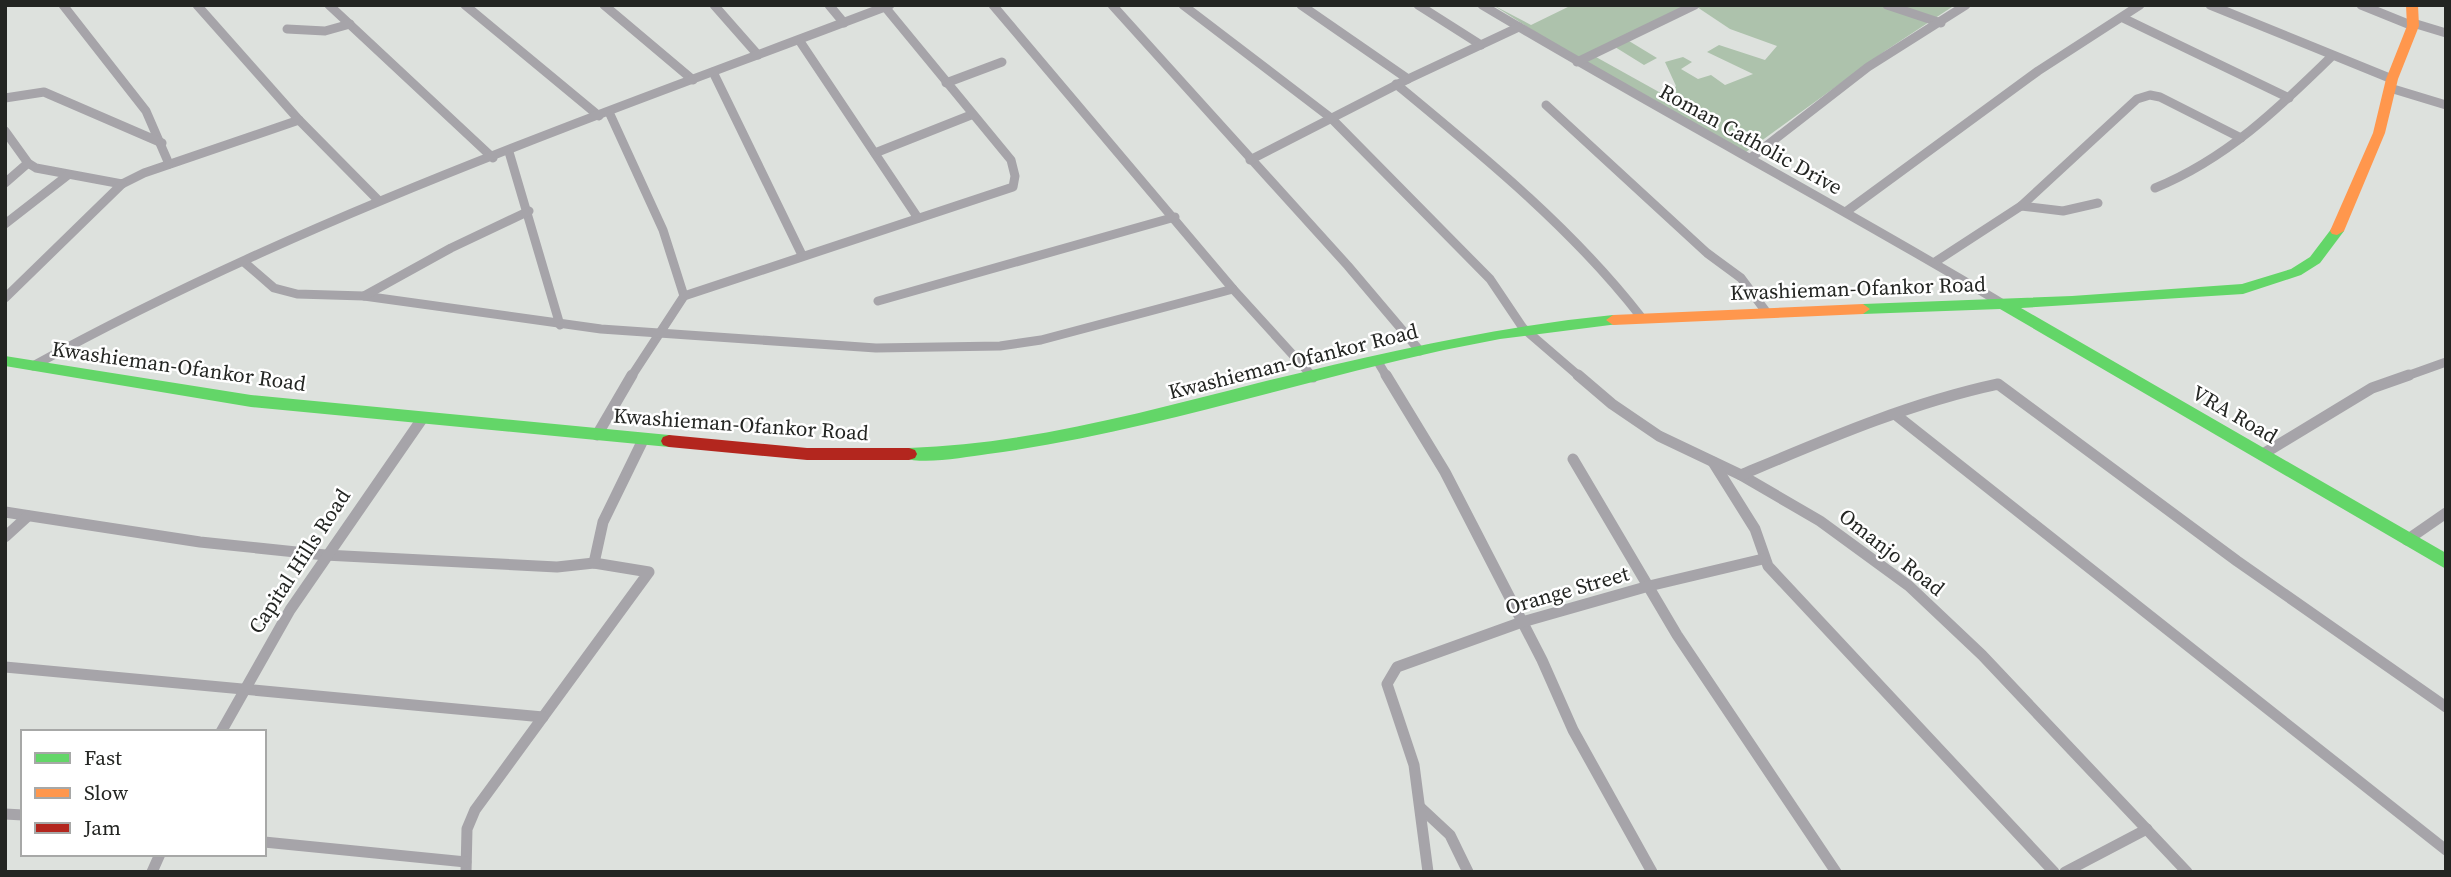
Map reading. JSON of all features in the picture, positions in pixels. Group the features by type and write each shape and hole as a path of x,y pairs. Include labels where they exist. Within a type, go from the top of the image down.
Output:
{"main road":[{"name":"Kwashieman-Ofankor Road","path":"5,361 251,401 422,419 844,456 935,454 1063,438 1523,328 1641,317 2003,304 2260,286 2296,272 2315,260 2348,212 2379,133 2391,84 2413,25 2412,5"},
{"name":"VRA Road","path":"2003,304 2446,562"}],"street":[{"path":"63,5 86,39 146,111 169,164"},
{"path":"197,5 299,120 378,200"},
{"path":"329,5 493,158"},
{"path":"465,5 604,114 663,230 683,285 684,296"},
{"path":"604,5 693,80"},
{"path":"714,5 758,55"},
{"path":"829,5 844,23"},
{"path":"993,5 1175,217 1233,289 1313,377"},
{"path":"1112,5 1348,266 1420,351"},
{"name":"Omanjo Road","path":"1183,5 1331,118 1490,279 1523,328 1588,385 1637,423 1741,475 1820,521 1909,586 1982,655 2187,872"},
{"path":"1301,5 1408,79"},
{"path":"1418,5 1481,45"},
{"name":"Roman Catholic Drive","path":"1482,5 1577,62 1847,211 2003,304"},
{"path":"1577,62 1695,5"},
{"path":"1887,5 1941,23"},
{"path":"1752,157 1868,68 1966,5"},
{"path":"1847,211 2038,71 2140,5"},
{"path":"2210,5 2332,55 2391,84 2446,105"},
{"path":"2361,5 2413,25 2446,33"},
{"path":"33,366 107,325 378,200 888,6 971,115 1011,160 1015,182 1003,191 684,296 657,333 597,435"},
{"path":"2123,18 2289,98"},
{"path":"287,29 325,31 350,24"},
{"path":"1250,160 1408,79 1519,27"},
{"path":"799,40 918,218"},
{"path":"2155,188 2192,174 2241,138 2289,98 2332,55"},
{"path":"946,83 1002,62"},
{"path":"713,72 802,256"},
{"path":"1396,85 1485,157 1610,277 1641,317"},
{"path":"5,98 44,92 162,143"},
{"path":"1935,262 2021,206 2107,124 2144,96 2160,97 2241,138"},
{"path":"1546,105 1707,253 1741,278 1767,313"},
{"path":"875,153 971,115"},
{"path":"5,298 122,184 169,164 299,120"},
{"path":"5,131 28,163 68,175 122,184"},
{"path":"509,152 529,211 560,325"},
{"path":"5,183 28,163"},
{"path":"5,224 68,175"},
{"path":"2021,206 2063,211 2098,203"},
{"path":"364,296 451,248 529,211"},
{"path":"878,301 1049,255 1175,217"},
{"path":"244,262 268,284 282,291 364,296 560,325 876,348 1000,346 1088,330 1233,289"},
{"path":"1378,362 1445,472 1522,622 1573,730 1652,872"},
{"path":"2263,454 2372,388 2446,362"},
{"path":"1741,475 1786,454 1995,383 2237,561 2446,707"},
{"path":"1896,415 2446,850"},
{"name":"Capital Hills Road","path":"222,730 240,691 325,555 422,419"},
{"path":"594,562 603,522 643,440"},
{"path":"1573,459 1707,681 1836,872"},
{"path":"1713,462 1755,529 1763,559 2054,872"},
{"path":"5,512 200,542 325,555 557,568 594,562 649,572 470,820 466,839 466,867 266,842"},
{"path":"2407,540 2446,513"},
{"path":"5,537 29,516"},
{"name":"Orange Street","path":"1421,808 1408,742 1389,692 1390,675 1407,662 1522,622 1649,586 1763,559"},
{"path":"5,667 543,718"},
{"path":"1421,808 1428,872"},
{"path":"1421,808 1433,816 1450,835 1468,872"},
{"path":"2065,872 2147,829"},
{"path":"152,872 159,856"}],"green space":[{"path":"1493,5 1531,25 1572,5 1955,5 1885,51 1746,152 1586,64","holes":["1697,7 1730,29 1777,46 1765,60 1719,45 1707,52 1753,74 1725,85 1711,75 1698,79 1681,69 1692,62 1683,57 1665,62 1676,86 1668,97 1596,57 1615,47 1644,65 1657,58 1629,41"]}],"traffic: fast":[{"path":"1863,309 2072,301 2243,289 2296,272 2315,260 2337,231"},
{"path":"2003,304 2446,562"},
{"path":"909,454 974,450 1071,434 1444,345 1500,334 1613,320"},
{"path":"5,361 251,401 669,441"}],"traffic: slow":[{"path":"2337,231 2379,133 2392,79 2413,26 2412,5"},
{"path":"1613,320 1863,309"}],"traffic: jam":[{"path":"669,441 807,454 909,454"}]}
